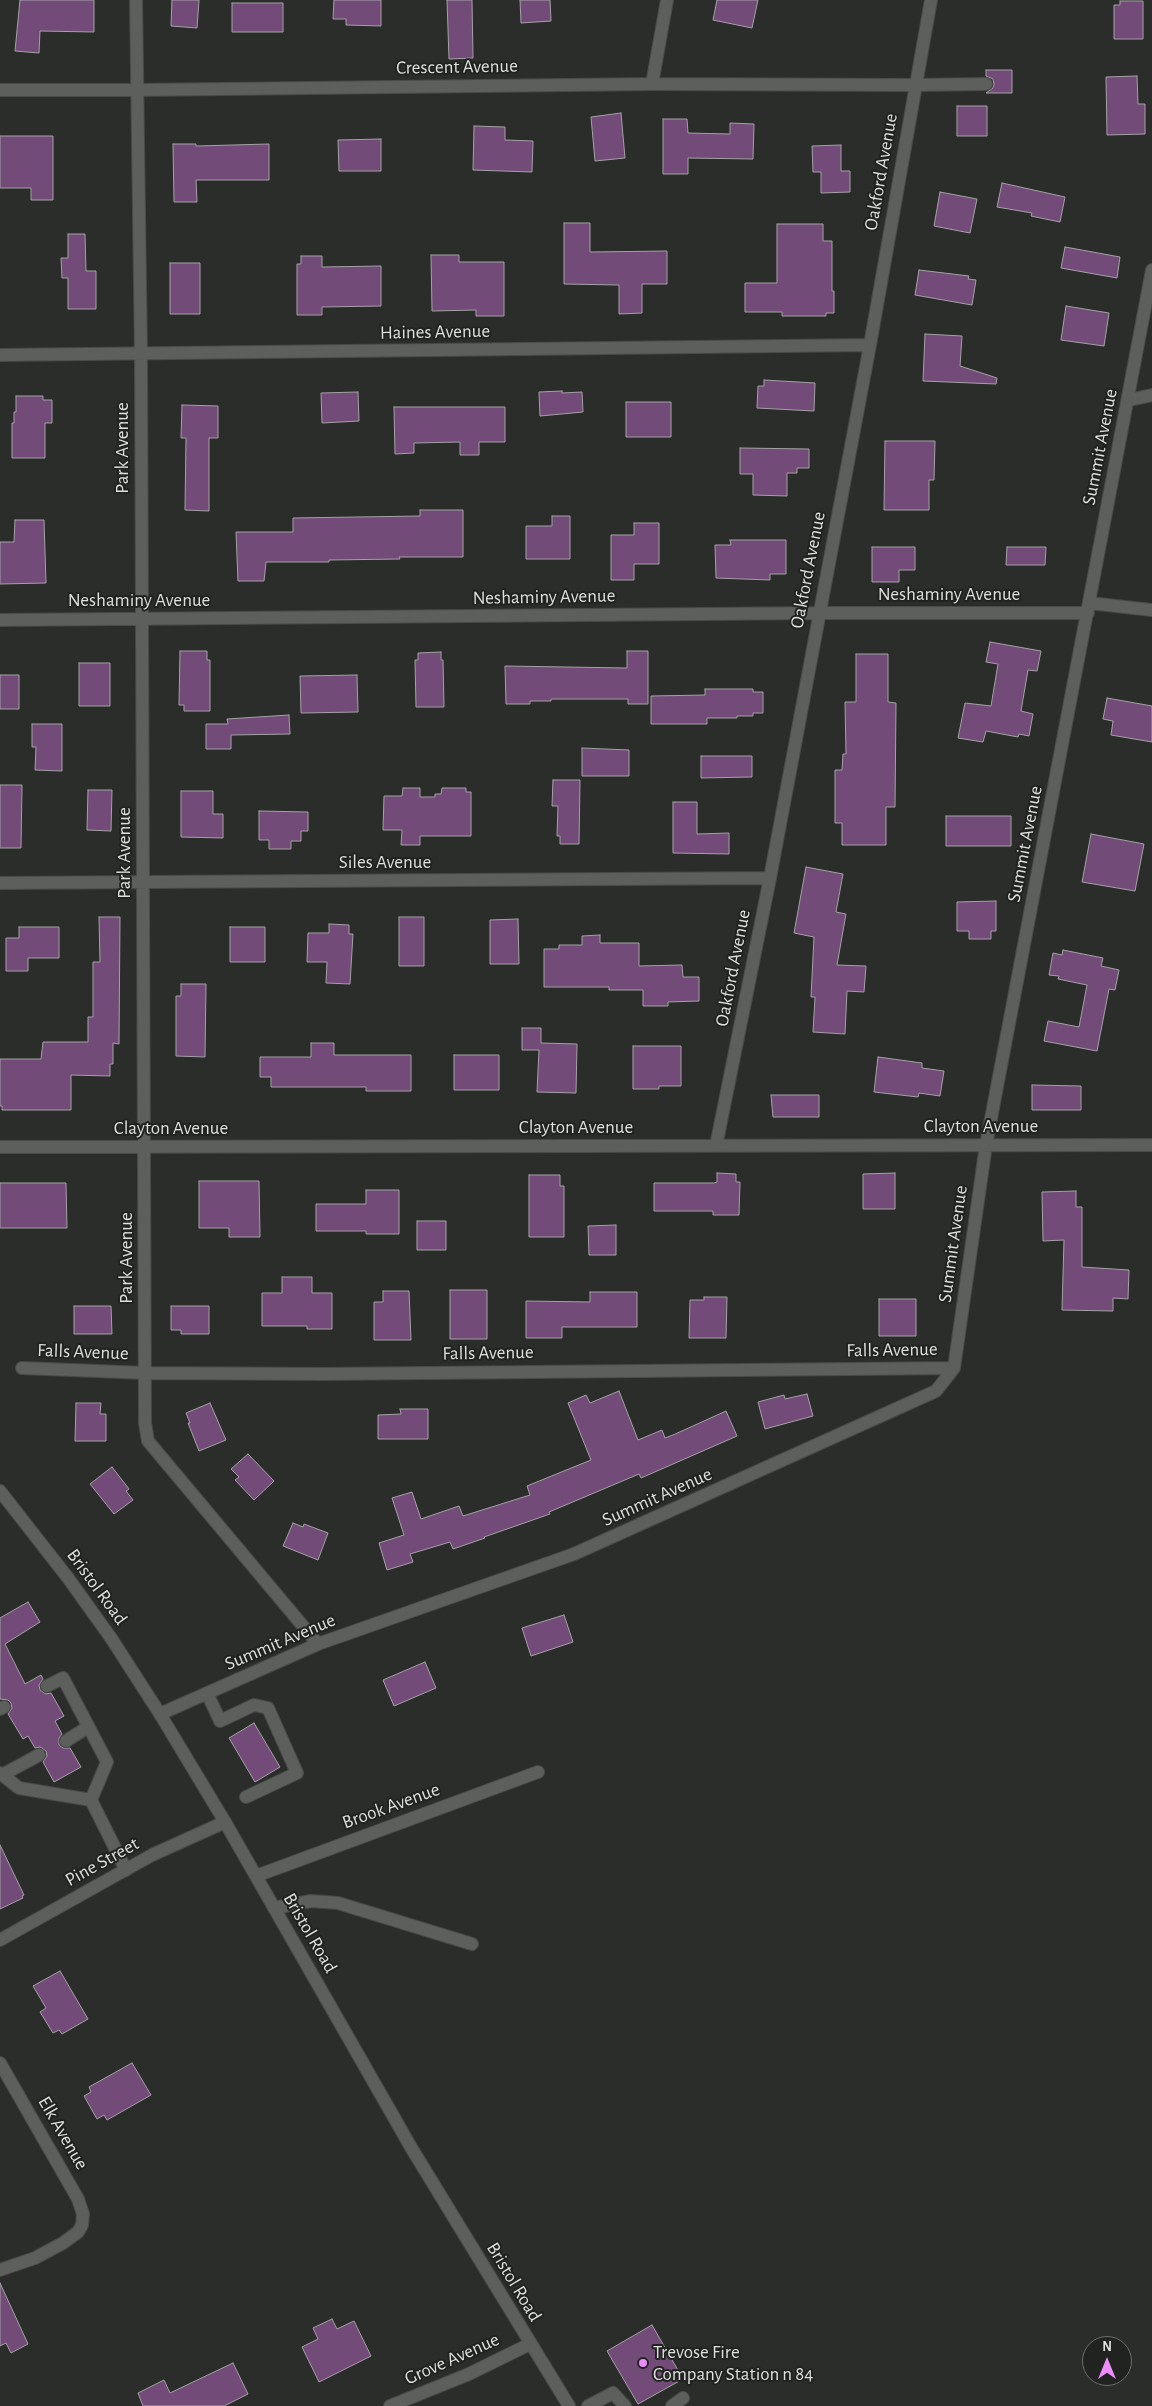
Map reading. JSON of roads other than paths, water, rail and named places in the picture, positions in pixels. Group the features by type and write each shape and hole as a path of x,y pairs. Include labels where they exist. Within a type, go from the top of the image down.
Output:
{"street":[{"name":"Park Avenue","path":"136,0 141,354 145,1423 148,1441 318,1644"},
{"path":"652,84 667,0"},
{"name":"Oakford Avenue","path":"716,1146 770,878 870,345 931,0"},
{"name":"Crescent Avenue","path":"0,90 652,84 986,84"},
{"name":"Summit Avenue","path":"160,1714 318,1644 574,1554 936,1391 954,1368 986,1145 1129,400 1152,270"},
{"name":"Haines Avenue","path":"0,355 870,345"},
{"path":"1129,400 1152,395"},
{"name":"Neshaminy Avenue","path":"0,620 819,613 1089,608 1152,610"},
{"name":"Siles Avenue","path":"0,883 770,878"},
{"name":"Clayton Avenue","path":"0,1147 1152,1145"},
{"name":"Falls Avenue","path":"22,1368 146,1373 333,1374 954,1368"},
{"name":"Bristol Road","path":"0,1492 68,1578 111,1638 160,1714 225,1822 412,2149 569,2406"},
{"path":"47,1686 63,1678 107,1762 91,1800 126,1870"},
{"path":"207,1693 220,1721 254,1705 268,1708 297,1773 246,1797"},
{"path":"66,1741 88,1728"},
{"path":"39,1755 1,1774 19,1788 91,1800"},
{"name":"Brook Avenue","path":"256,1876 538,1772"},
{"name":"Pine Street","path":"0,1940 152,1855 225,1822"},
{"path":"274,1908 310,1901 338,1903 472,1944"},
{"name":"Elk Avenue","path":"0,2063 78,2199 82,2214 82,2226 78,2232 63,2243 35,2258 0,2270"},
{"name":"Grove Avenue","path":"390,2406 469,2374 530,2344"},
{"path":"588,2406 613,2393 625,2406"}],"place":[{"name":"Trevose Fire Company Station n 84","path":"643,2363"}]}
